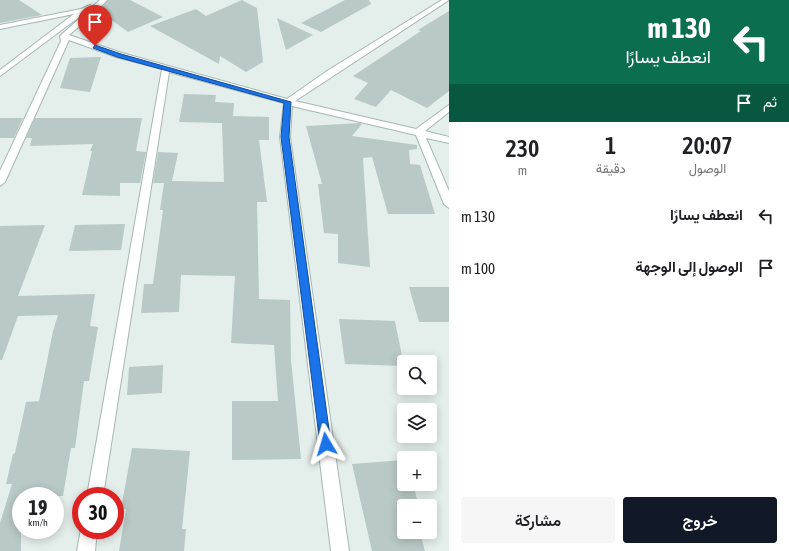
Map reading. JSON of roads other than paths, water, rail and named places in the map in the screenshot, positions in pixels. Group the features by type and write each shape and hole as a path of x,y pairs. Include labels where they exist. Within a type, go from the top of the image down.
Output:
{"street":[{"path":"0,74 84,10 101,0"},
{"path":"64,36 93,12 104,0"},
{"path":"288,102 330,73 447,0"},
{"path":"0,28 84,10"},
{"path":"64,36 119,55 288,102 449,140"},
{"path":"0,182 65,41 64,36"},
{"path":"96,487 166,68"},
{"path":"288,102 285,137 340,551"},
{"path":"419,132 449,108"},
{"path":"419,132 449,204"},
{"path":"86,551 88,539"}]}
